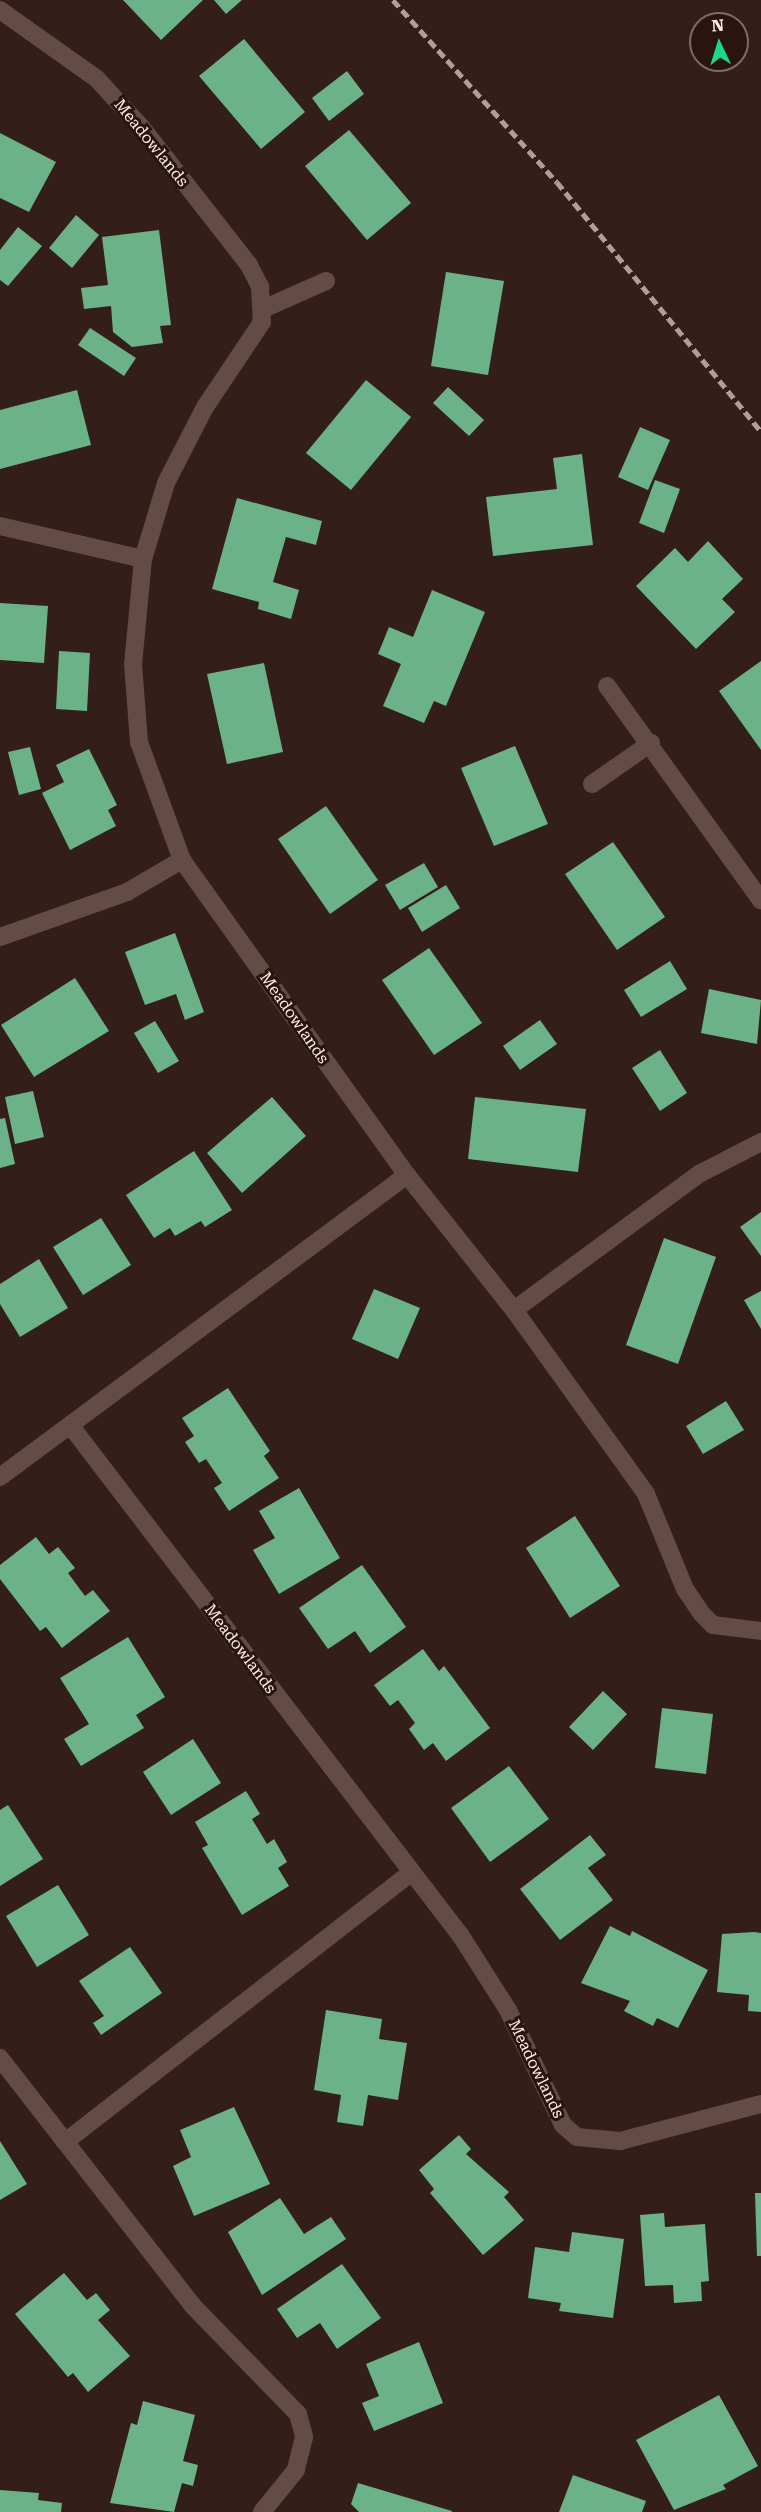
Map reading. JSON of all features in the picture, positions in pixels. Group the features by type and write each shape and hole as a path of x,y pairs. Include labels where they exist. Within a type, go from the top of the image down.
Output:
{"street":[{"name":"Meadowlands","path":"0,10 97,79 142,128 249,265 263,309 257,332 205,407 166,483 144,559 133,664 140,741 182,860 407,1176 514,1310 645,1494 685,1589 701,1613 721,1627 761,1631"},
{"path":"263,309 326,280"},
{"path":"0,526 144,559"},
{"path":"607,686 651,743 761,900"},
{"path":"592,784 651,743"},
{"path":"0,937 127,892 182,860"},
{"path":"514,1310 699,1174 761,1142"},
{"path":"0,1477 407,1176"},
{"name":"Meadowlands","path":"70,1425 487,1973 548,2097 577,2137 620,2141 761,2104"},
{"path":"65,2142 410,1873"},
{"path":"0,2058 192,2305 298,2414 304,2437 296,2470 262,2512"}],"building":[{"path":"123,0 203,0 161,40"},
{"path":"214,0 242,0 226,14"},
{"path":"244,39 305,112 261,149 199,76"},
{"path":"347,71 364,94 329,121 312,98"},
{"path":"349,130 411,203 367,240 305,166"},
{"path":"0,133 56,162 29,212 0,198"},
{"path":"76,215 99,235 72,268 49,248"},
{"path":"18,227 42,246 8,286 0,280 0,250"},
{"path":"159,230 171,325 160,326 163,343 132,347 113,332 111,306 84,309 81,288 108,285 102,237"},
{"path":"446,272 504,281 488,375 431,366"},
{"path":"90,328 136,358 124,376 78,345"},
{"path":"366,380 411,417 351,490 306,453"},
{"path":"448,387 484,420 469,436 433,403"},
{"path":"77,390 91,445 0,469 0,410"},
{"path":"640,427 670,440 648,490 618,477"},
{"path":"582,454 593,545 493,556 486,497 557,489 553,458"},
{"path":"655,480 680,489 664,533 639,523"},
{"path":"237,498 322,521 316,545 286,537 273,582 299,590 291,619 258,609 259,602 212,589"},
{"path":"708,541 743,579 722,599 735,612 696,649 636,586 675,548 688,562"},
{"path":"432,590 485,612 446,706 434,701 424,723 383,706 401,664 378,654 389,627 413,637"},
{"path":"0,603 48,606 44,663 0,660"},
{"path":"59,651 90,653 87,711 56,709"},
{"path":"761,661 761,750 719,691"},
{"path":"264,663 283,752 227,764 207,674"},
{"path":"515,746 548,824 494,846 461,768"},
{"path":"30,747 41,789 19,795 8,752"},
{"path":"89,749 117,805 108,810 116,826 70,850 42,793 64,782 56,765"},
{"path":"326,806 378,880 330,914 278,839"},
{"path":"613,842 665,917 617,950 565,874"},
{"path":"424,863 438,887 400,910 385,885"},
{"path":"446,885 460,908 422,932 408,908"},
{"path":"175,933 204,1012 185,1020 176,994 145,1005 125,952"},
{"path":"429,948 482,1023 434,1055 382,980"},
{"path":"670,961 687,989 641,1017 624,990"},
{"path":"75,978 109,1031 34,1077 1,1025"},
{"path":"709,989 761,1000 757,1044 701,1033"},
{"path":"540,1020 557,1044 520,1070 503,1046"},
{"path":"155,1021 179,1061 158,1073 134,1033"},
{"path":"660,1050 687,1093 660,1111 632,1068"},
{"path":"33,1091 44,1137 15,1144 5,1097"},
{"path":"272,1097 306,1136 242,1193 207,1153"},
{"path":"475,1097 586,1109 578,1172 468,1159"},
{"path":"5,1118 15,1164 0,1168 0,1119"},
{"path":"194,1151 232,1210 205,1227 201,1221 175,1236 170,1228 154,1238 126,1195"},
{"path":"761,1212 761,1256 740,1227"},
{"path":"101,1218 131,1265 83,1295 53,1247"},
{"path":"664,1238 716,1257 678,1364 626,1345"},
{"path":"39,1259 68,1308 20,1337 0,1304 0,1284"},
{"path":"374,1289 420,1308 398,1359 352,1339"},
{"path":"761,1291 761,1329 744,1300"},
{"path":"228,1388 270,1451 264,1456 279,1478 229,1511 214,1488 222,1483 206,1459 199,1463 185,1442 194,1436 182,1418"},
{"path":"726,1401 744,1430 703,1454 686,1426"},
{"path":"299,1488 340,1558 279,1594 253,1550 275,1538 259,1511"},
{"path":"575,1516 620,1586 570,1618 526,1548"},
{"path":"36,1537 49,1554 58,1547 75,1568 68,1573 85,1596 93,1590 110,1611 62,1648 46,1627 40,1631 0,1579 0,1565"},
{"path":"362,1565 406,1627 370,1653 355,1631 328,1649 299,1608"},
{"path":"128,1637 165,1697 136,1715 144,1728 81,1766 64,1739 89,1724 60,1678"},
{"path":"423,1649 439,1671 444,1666 490,1728 446,1761 433,1743 424,1750 409,1729 415,1723 398,1700 390,1706 374,1685"},
{"path":"603,1691 627,1714 593,1750 569,1727"},
{"path":"662,1708 713,1714 706,1774 655,1768"},
{"path":"193,1739 221,1783 171,1815 143,1772"},
{"path":"509,1766 549,1819 490,1862 451,1808"},
{"path":"246,1791 260,1814 252,1819 267,1844 274,1839 287,1862 278,1868 289,1886 242,1915 202,1848 208,1845 195,1822"},
{"path":"8,1805 43,1859 0,1886 0,1810"},
{"path":"590,1835 606,1855 588,1868 613,1900 560,1940 520,1889"},
{"path":"58,1885 89,1935 37,1967 6,1916"},
{"path":"610,1926 630,1936 632,1931 708,1970 678,2028 657,2018 653,2026 624,2011 630,2001 581,1983"},
{"path":"761,1933 761,2012 748,2011 749,1995 717,1992 722,1934"},
{"path":"130,1947 162,1993 101,2035 93,2023 104,2016 79,1981"},
{"path":"326,2010 382,2019 379,2039 407,2043 398,2100 368,2095 363,2126 337,2122 341,2095 314,2090"},
{"path":"234,2107 270,2184 194,2216 173,2166 191,2157 180,2130"},
{"path":"459,2135 471,2149 466,2154 509,2192 504,2197 524,2220 483,2255 430,2193 434,2189 419,2170"},
{"path":"0,2141 27,2184 0,2200"},
{"path":"755,2193 761,2193 761,2256 757,2256"},
{"path":"280,2198 304,2234 331,2217 346,2239 262,2295 228,2232"},
{"path":"664,2213 665,2227 705,2224 709,2281 701,2282 702,2301 674,2303 673,2285 645,2286 640,2215"},
{"path":"572,2232 624,2239 613,2318 559,2311 561,2303 528,2298 535,2247 569,2252"},
{"path":"342,2264 381,2318 337,2349 320,2323 297,2338 277,2309"},
{"path":"64,2273 87,2300 96,2293 110,2310 98,2320 130,2356 88,2392 73,2373 68,2377 15,2314"},
{"path":"419,2342 443,2403 374,2431 362,2403 379,2396 366,2364"},
{"path":"719,2395 758,2466 723,2485 726,2489 674,2510 636,2440"},
{"path":"143,2401 195,2415 183,2461 198,2465 193,2486 182,2483 174,2512 110,2503 131,2423 137,2425"},
{"path":"573,2475 646,2501 642,2512 559,2512"},
{"path":"358,2483 452,2512 359,2512 351,2504"},
{"path":"0,2490 39,2493 38,2500 62,2503 61,2512 0,2512"}],"railway":[{"path":"393,0 557,182 761,431"}]}
